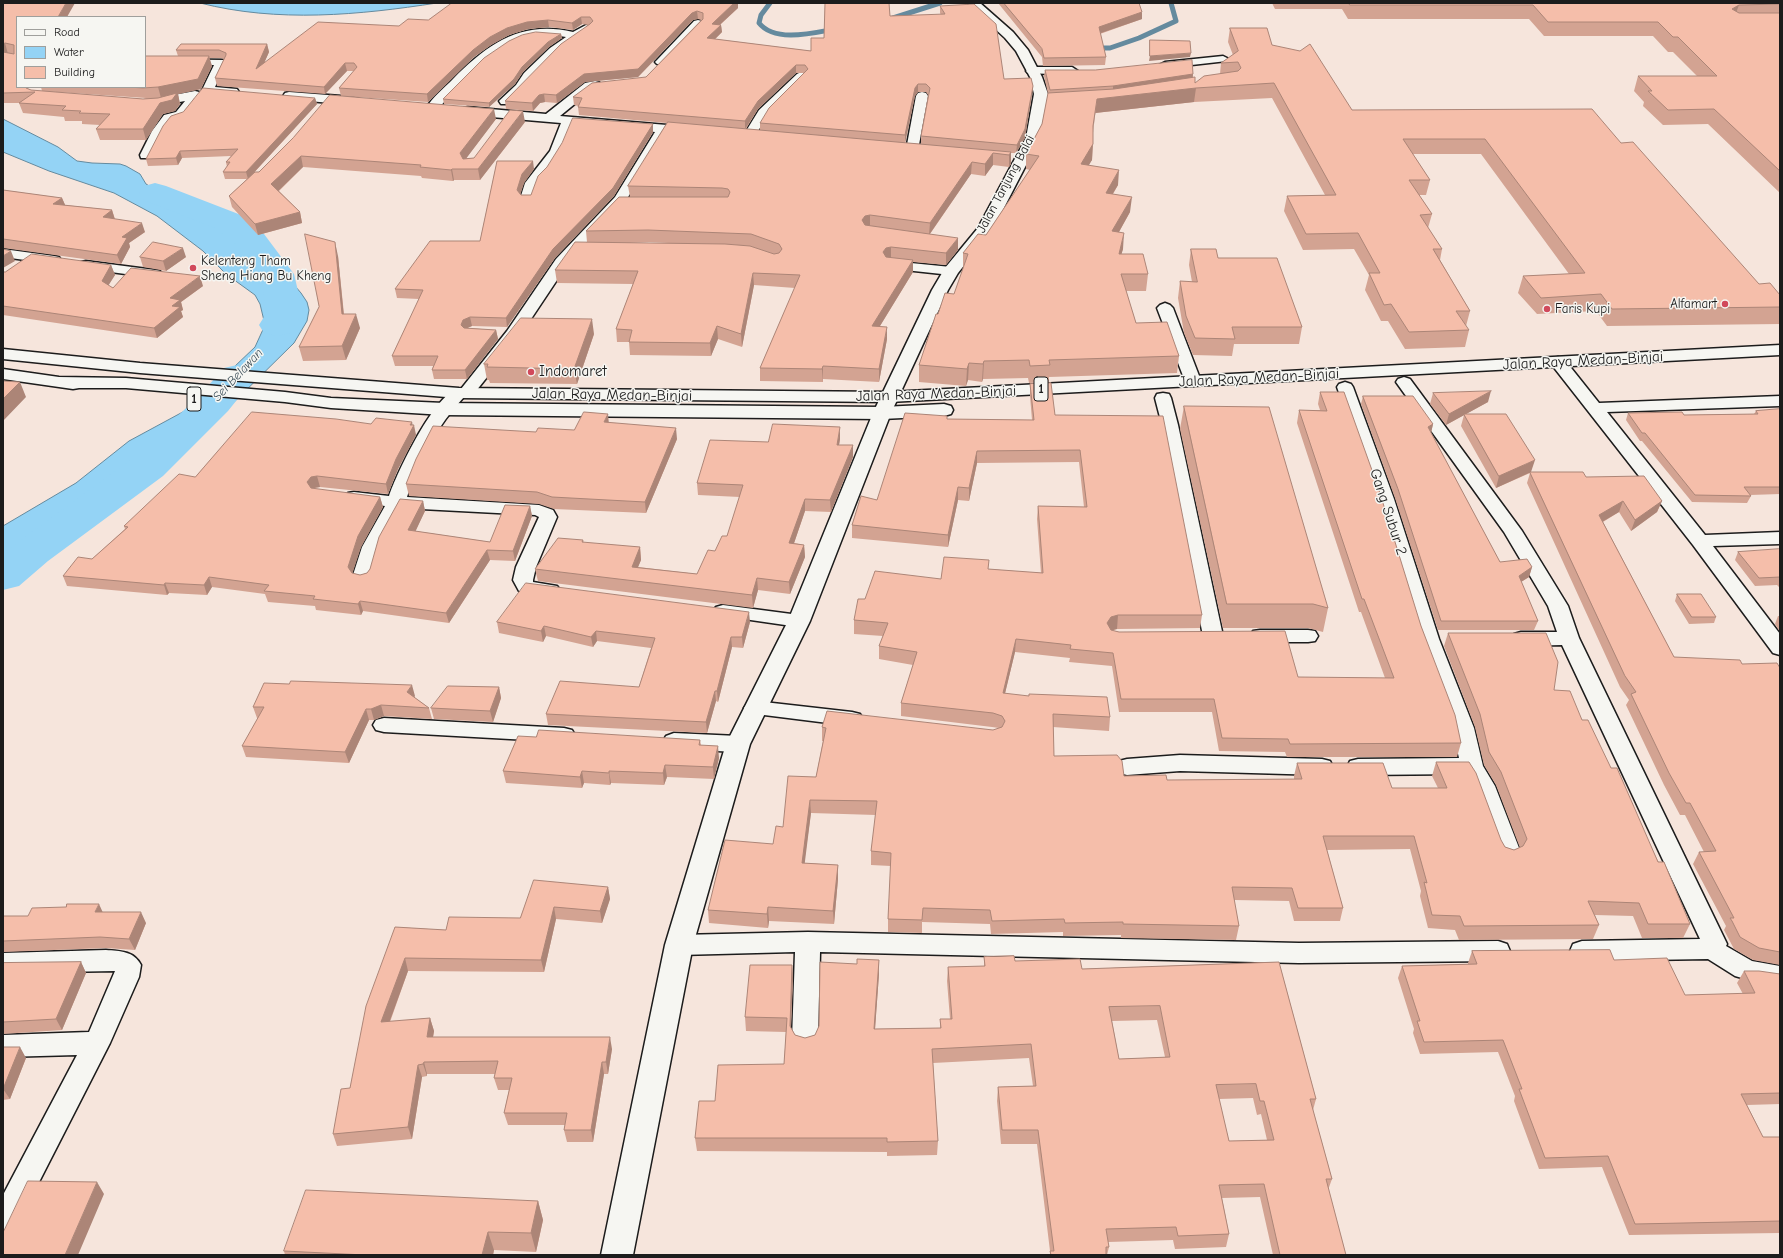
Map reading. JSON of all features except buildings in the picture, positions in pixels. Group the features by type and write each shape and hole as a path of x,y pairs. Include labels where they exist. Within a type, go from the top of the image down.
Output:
{"main road":[{"name":"Jalan Tanjung Balai","path":"617,1255 679,945 738,744 799,621 886,405 940,290 964,245 984,228 1033,138 1048,102 1041,94 1022,50 1009,34 973,3"},
{"name":"Jalan Raya Medan-Binjai","path":"3,374 59,382 277,401 444,409 886,405 1163,398 1345,387 1780,350"},
{"name":"Jalan Raya Medan-Binjai","path":"3,354 140,368 462,393 886,405 1193,381 1563,368 1780,363"}],"street":[{"path":"652,71 698,23"},
{"path":"493,113 520,87 528,75 554,50 586,28"},
{"path":"432,108 487,53 519,36 533,32 575,36"},
{"path":"1152,67 1223,59"},
{"path":"146,62 221,62 208,90"},
{"path":"1032,71 1086,71"},
{"path":"749,136 763,113 801,76"},
{"path":"549,118 589,86 606,84"},
{"path":"138,103 161,103 195,95 208,90 246,93"},
{"path":"278,95 336,94 363,102"},
{"path":"322,111 336,94"},
{"path":"146,155 158,131 168,118 180,115 195,95"},
{"path":"912,150 922,96"},
{"path":"416,107 702,132"},
{"path":"500,125 508,114"},
{"path":"527,199 532,183 542,172 556,151 568,120"},
{"path":"362,578 371,547 396,502 404,477 422,441 444,409 462,393 513,334 561,262 616,203 664,128"},
{"path":"733,134 764,137"},
{"path":"897,148 928,151"},
{"path":"1006,158 1022,159"},
{"path":"616,203 631,204"},
{"path":"572,249 600,249"},
{"path":"3,253 171,277"},
{"path":"15,269 32,257"},
{"path":"891,265 951,271"},
{"path":"1165,308 1193,381"},
{"path":"492,334 513,334"},
{"path":"1563,368 1593,408 1700,541 1780,648"},
{"path":"1404,382 1513,531 1558,606 1569,638 1714,938 1715,944 1712,948"},
{"name":"Gang Subur 2","path":"1345,387 1385,499 1429,639 1463,728 1472,766 1484,786 1509,854"},
{"path":"1163,398 1221,636 1308,636"},
{"path":"1593,408 1780,401"},
{"path":"335,495 396,502 539,510 544,512 548,517 526,567 523,580 526,586 565,591"},
{"path":"1700,541 1780,538"},
{"path":"706,609 799,621"},
{"path":"1499,639 1569,638"},
{"path":"1429,639 1452,639"},
{"path":"755,708 874,721"},
{"path":"384,725 581,736"},
{"path":"652,740 738,744"},
{"path":"1126,767 1180,763 1282,767 1472,766"},
{"path":"679,945 808,942 1299,953 1522,951"},
{"path":"805,1040 808,942"},
{"path":"1562,951 1712,948 1730,963 1742,969 1760,974 1780,976"},
{"path":"3,963 122,960 129,965 126,977 97,1043 3,1224"},
{"path":"3,1046 97,1043"}],"water":[{"path":"200,3 437,3 348,14 289,15 229,9"},
{"name":"Sei Belawan","path":"3,119 58,147 77,161 120,164 126,166 140,174 146,184 164,195 203,209 218,219 249,249 290,280 307,302 309,310 307,321 294,343 227,409 181,430 136,475 62,540 3,588 3,526 76,483 129,441 192,407 255,347 265,325 260,304 255,295 226,274 203,251 157,216 114,193 49,171 3,152"}],"waterway":[{"path":"770,3 761,15 759,23 766,29 775,33 795,35 835,29"},
{"path":"893,18 940,3"},
{"path":"1093,48 1110,48 1139,38 1176,21 1171,3"},
{"name":"Sei Belawan","path":"155,193 229,222 252,241 277,274 285,312 277,325"},
{"name":"Sei Belawan","path":"3,576 32,552 148,467 214,403 237,376"}],"place":[{"name":"Kelenteng Tham Sheng Hiang Bu Kheng","path":"193,268"},
{"name":"Alfamart","path":"1725,304"},
{"name":"Faris Kupi","path":"1547,309"},
{"name":"Indomaret","path":"531,372"}]}
